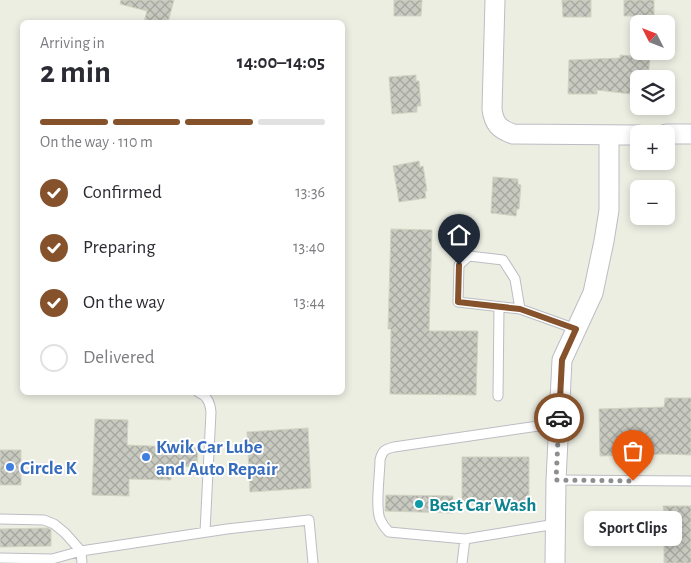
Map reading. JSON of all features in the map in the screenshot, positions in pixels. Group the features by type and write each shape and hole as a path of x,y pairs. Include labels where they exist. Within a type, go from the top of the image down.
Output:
{"street":[{"path":"495,0 492,109 496,124 506,132 513,134 630,135"},
{"path":"675,134 691,134"},
{"path":"555,563 556,480 562,360 593,293 604,241 609,210 609,135"}],"lane":[{"path":"520,309 515,279 503,260 469,256 459,265 458,302 520,309 576,329"},
{"path":"498,396 499,307"},
{"path":"204,395 210,403 211,412 205,532"},
{"path":"556,524 465,539 389,532 380,520 378,511 380,460 382,452 387,449 559,423"},
{"path":"556,480 691,482"},
{"path":"0,519 44,520 54,524 81,551 82,563"},
{"path":"0,558 52,559 81,551 205,532 309,520 314,563"},
{"path":"462,563 465,539"}],"building":[{"path":"121,0 174,0 169,20 145,20 147,11 120,4"},
{"path":"394,0 422,0 421,16 394,16"},
{"path":"562,0 591,0 591,17 563,17"},
{"path":"624,0 654,0 654,15 624,16"},
{"path":"620,55 630,56 630,60 650,60 649,70 630,70 630,94 597,90 597,94 568,94 569,60 620,58"},
{"path":"416,75 416,81 419,81 421,106 417,106 417,112 392,114 389,77"},
{"path":"419,161 420,167 423,166 427,191 425,191 426,198 399,202 393,166"},
{"path":"493,177 518,179 518,184 521,185 519,209 517,209 516,216 491,213"},
{"path":"391,229 432,230 429,331 478,331 476,395 390,394 391,329 388,329"},
{"path":"665,398 691,398 691,455 600,456 599,409 664,407"},
{"name":"Kwik Car Lube and Auto Repair","path":"95,419 128,420 127,445 198,448 197,467 171,466 171,480 129,479 129,496 92,495"},
{"path":"308,428 311,488 250,492 247,432"},
{"name":"Circle K","path":"0,450 21,450 21,485 0,485"},
{"path":"462,457 529,457 529,504 462,504"},
{"name":"Best Car Wash","path":"386,495 453,496 453,513 385,511"},
{"path":"663,506 691,506 691,563 664,563 664,543 613,542 614,512 664,512"},
{"name":"Circle K","path":"48,528 51,530 51,546 0,547 0,529"}],"way so far":[{"path":"559,418 556,480 633,481"}],"place":[{"name":"Kwik Car Lube and Auto Repair","path":"146,457"},
{"name":"Circle K","path":"10,467"},
{"name":"Sport Clips","path":"633,481"},
{"name":"Best Car Wash","path":"419,504"}],"route":[{"path":"459,265 458,302 520,309 576,329 562,360 559,418"}]}
